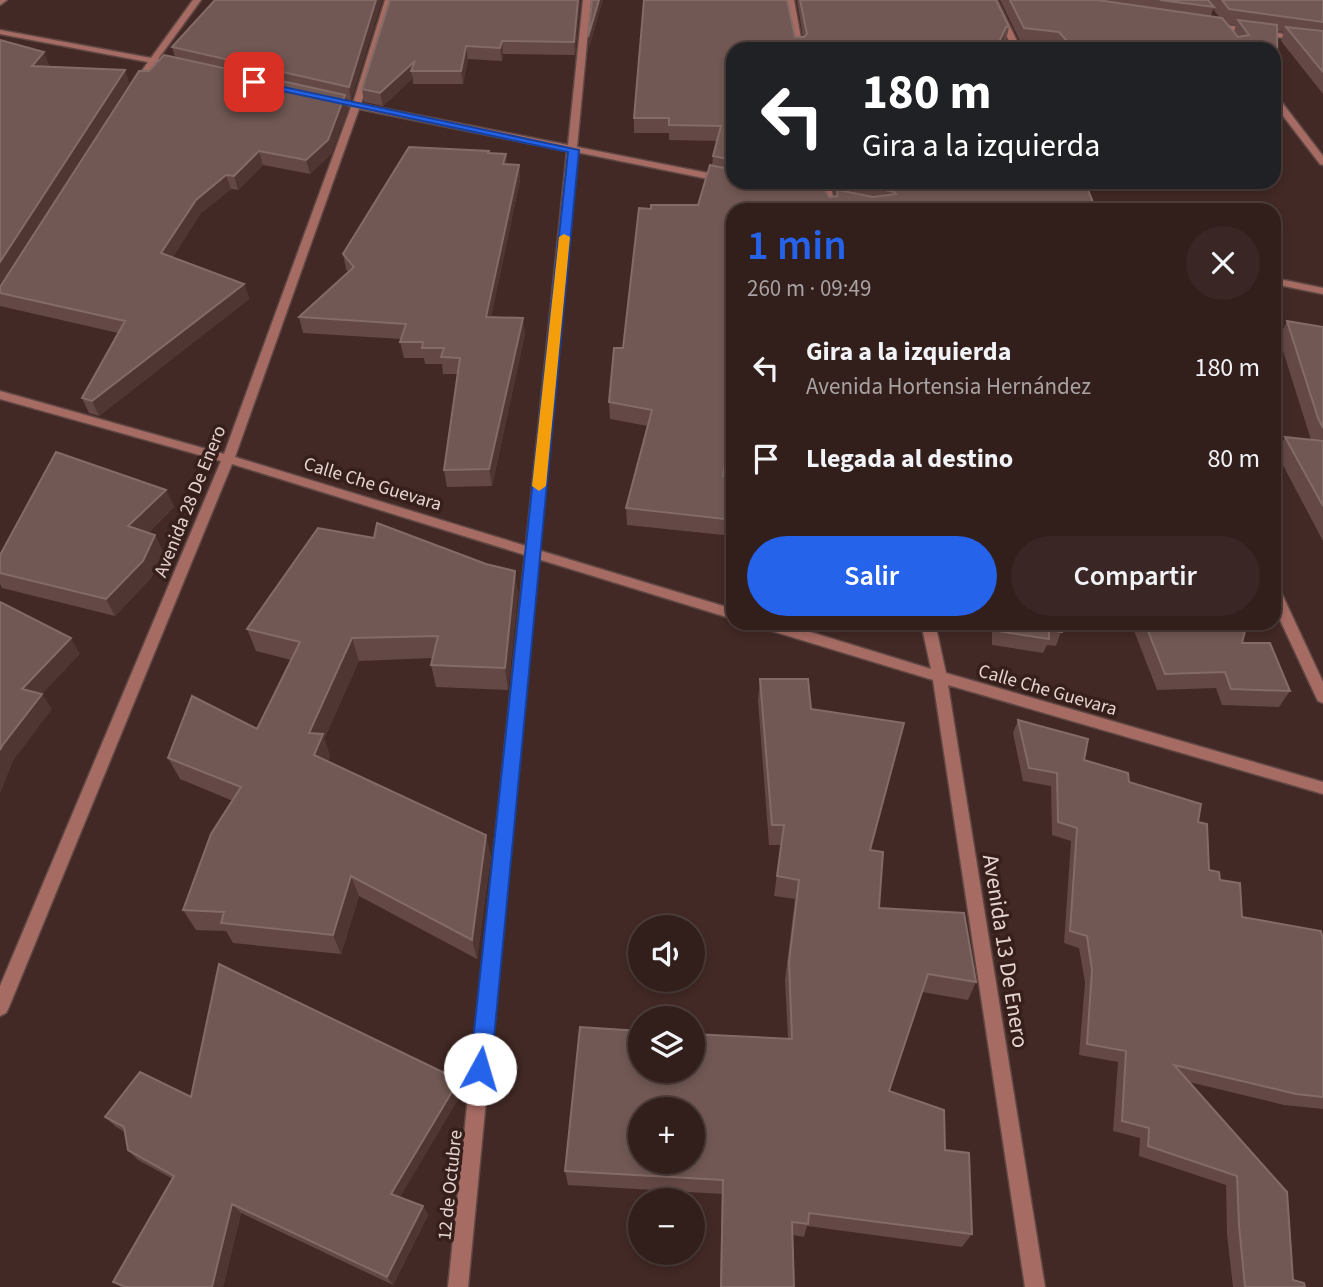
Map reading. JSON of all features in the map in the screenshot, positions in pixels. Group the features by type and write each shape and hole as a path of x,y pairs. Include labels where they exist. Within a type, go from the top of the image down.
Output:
{"street":[{"path":"130,94 152,59 197,0"},
{"name":"Avenida 28 De Enero","path":"0,1007 228,459 349,104 389,0"},
{"name":"12 de Octubre","path":"458,1287 587,0"},
{"path":"790,0 798,42"},
{"path":"993,0 1014,42"},
{"path":"1213,17 1225,34"},
{"path":"1206,24 1323,42"},
{"path":"0,32 193,68"},
{"path":"349,104 726,180"},
{"path":"1281,107 1323,162"},
{"path":"816,197 826,203"},
{"path":"1281,282 1323,291"},
{"name":"Calle Che Guevara","path":"0,395 228,459 726,612"},
{"path":"1281,607 1323,697"},
{"name":"Calle Che Guevara","path":"787,630 1323,788"},
{"name":"Avenida 13 De Enero","path":"930,630 940,677 1035,1287"}],"building":[{"path":"215,0 376,0 349,87 172,47"},
{"path":"390,0 578,0 574,42 502,41 500,48 466,46 461,71 411,71 415,61 380,93 362,89"},
{"path":"592,0 599,0 588,37"},
{"path":"644,0 787,0 795,37 804,37 807,34 800,0 996,0 1009,27 1006,27 999,42 726,42 726,159 713,156 721,126 669,125 669,118 634,118"},
{"path":"1010,0 1097,0 1222,18 1238,37 1249,35 1238,20 1277,25 1277,42 1068,42 1059,32 1024,28"},
{"path":"1160,0 1208,0 1214,7"},
{"path":"1222,0 1323,0 1323,22 1229,9"},
{"path":"1286,27 1323,31 1323,72"},
{"path":"0,40 44,52 32,66 125,70 0,262"},
{"path":"164,55 345,95 328,140 306,160 259,151 234,176 226,175 196,200 161,253 244,284 92,401 82,398 125,321 0,293 0,287 139,71 149,71"},
{"path":"409,147 489,151 488,153 506,154 503,164 519,165 486,317 523,318 489,469 444,470 460,358 441,357 444,348 422,348 423,342 400,342 406,324 299,317 354,267 343,254"},
{"path":"710,165 726,168 726,189 825,189 829,197 837,196 838,190 873,197 896,194 881,189 1088,189 1093,203 726,203 726,459 723,476 726,476 726,519 626,508 652,410 609,402 614,348 623,348 639,208 651,209 651,205 698,205"},
{"path":"1287,321 1323,327 1323,428 1318,418"},
{"path":"1285,437 1323,441 1323,506"},
{"path":"56,452 166,490 128,526 155,535 143,561 106,599 0,573 0,555"},
{"path":"377,523 486,564 515,571 505,668 431,665 438,636 352,638 309,733 323,734 314,755 486,835 472,940 351,876 333,935 221,923 224,912 183,910 211,834 241,787 168,758 192,696 257,729 300,642 247,629 318,528 374,538"},
{"path":"0,602 71,638 22,689 42,694 0,750"},
{"path":"1049,630 1049,639 997,631"},
{"path":"1148,630 1245,630 1242,643 1270,643 1290,691 1231,689 1225,672 1165,674"},
{"path":"760,679 808,679 811,709 904,723 870,850 883,852 879,908 964,913 976,982 928,974 889,1091 944,1110 945,1150 969,1153 972,1234 809,1213 808,1224 792,1222 794,1287 721,1287 723,1180 565,1171 580,1027 628,1030 628,1083 705,1083 705,1035 792,1039 789,962 799,880 777,876 784,825 772,825"},
{"path":"1018,720 1088,739 1084,760 1128,773 1129,782 1201,804 1198,822 1207,824 1209,870 1219,872 1220,880 1240,883 1242,917 1321,931 1323,1097 1296,1094 1174,1065 1287,1192 1293,1280 1304,1283 1305,1287 1245,1287 1237,1176 1148,1146 1149,1128 1122,1121 1126,1051 1087,1044 1092,970 1087,936 1070,931 1077,828 1058,822 1057,773 1029,768"},
{"path":"219,964 459,1080 391,1194 423,1206 387,1277 232,1204 212,1287 126,1287 113,1282 174,1176 128,1150 124,1127 105,1117 140,1072 191,1097"}],"slow traffic":[{"path":"539,486 564,237"}],"route":[{"path":"254,82 356,106 573,150 480,1069"}]}
